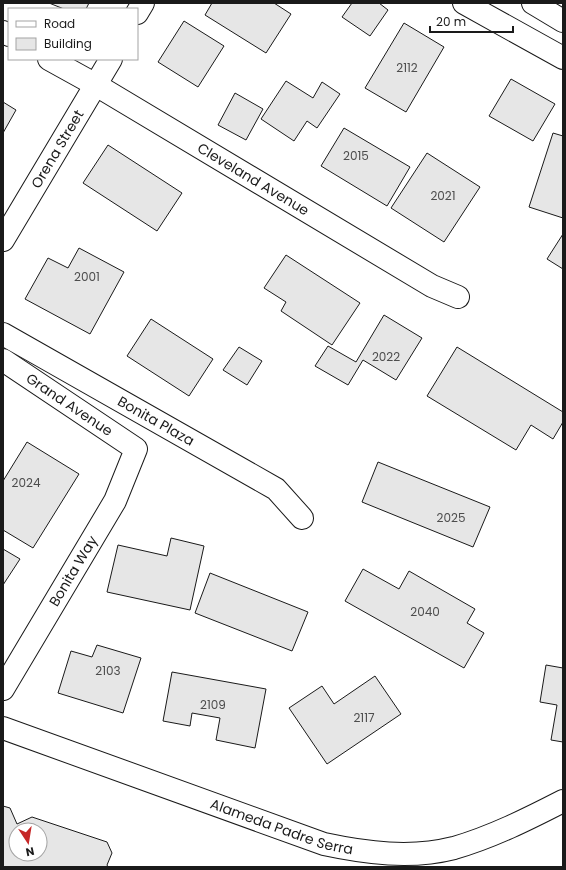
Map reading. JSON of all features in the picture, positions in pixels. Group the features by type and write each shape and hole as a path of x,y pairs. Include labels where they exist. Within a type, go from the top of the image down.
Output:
{"street":[{"path":"464,3 563,58"},
{"path":"533,3 563,21"},
{"name":"Cleveland Avenue","path":"51,60 96,85 425,282 458,297"},
{"name":"Orena Street","path":"3,240 110,60"},
{"name":"Bonita Plaza","path":"3,334 276,489 302,518"},
{"name":"Grand Avenue","path":"3,360 136,449"},
{"name":"Bonita Way","path":"3,689 115,501 136,449"},
{"name":"Alameda Padre Serra","path":"3,728 324,844 352,850 398,854 453,848 486,837 512,826 563,801"}],"building":[{"path":"49,3 89,3 86,8 62,8"},
{"path":"212,3 274,3 291,14 266,53 205,15"},
{"path":"352,3 379,3 388,10 370,36 342,17"},
{"path":"184,21 224,46 198,87 158,62"},
{"path":"404,23 444,47 406,112 365,88"},
{"path":"511,79 555,104 533,141 489,116"},
{"path":"286,81 313,98 322,82 340,94 317,128 307,121 294,141 261,119"},
{"path":"235,93 263,109 246,140 218,125"},
{"path":"3,102 16,110 3,133"},
{"path":"344,128 410,167 387,206 321,166"},
{"path":"553,133 563,136 563,218 529,207"},
{"path":"108,145 182,193 157,231 83,183"},
{"path":"427,153 480,187 444,242 391,208"},
{"path":"563,234 563,269 547,259"},
{"path":"79,248 124,272 90,334 25,299 48,258 68,268"},
{"path":"286,255 360,303 332,345 281,311 286,302 264,288"},
{"path":"384,315 422,338 396,380 363,360 348,385 315,366 328,346 356,362"},
{"path":"151,319 213,359 189,396 127,356"},
{"path":"239,347 262,361 247,385 223,370"},
{"path":"457,347 563,412 563,422 553,439 531,425 516,450 427,396"},
{"path":"27,442 79,474 33,548 3,530 3,481"},
{"path":"378,462 490,507 473,547 362,502"},
{"path":"171,538 204,546 190,610 107,592 118,545 167,556"},
{"path":"3,549 20,559 3,585"},
{"path":"363,569 399,589 409,571 475,609 467,623 484,633 464,668 345,601"},
{"path":"210,573 308,612 292,651 195,613"},
{"path":"97,645 141,658 123,713 58,693 71,651 92,657"},
{"path":"546,665 563,668 563,742 551,740 557,705 540,702"},
{"path":"172,672 266,689 255,748 216,740 220,718 192,713 190,726 163,721"},
{"path":"375,676 401,714 327,764 289,708 322,686 334,704"},
{"path":"3,806 10,808 16,822 8,822 8,862 48,862 48,822 107,842 112,853 107,865 108,867 3,867"},
{"path":"32,817 47,822 21,822"}]}
